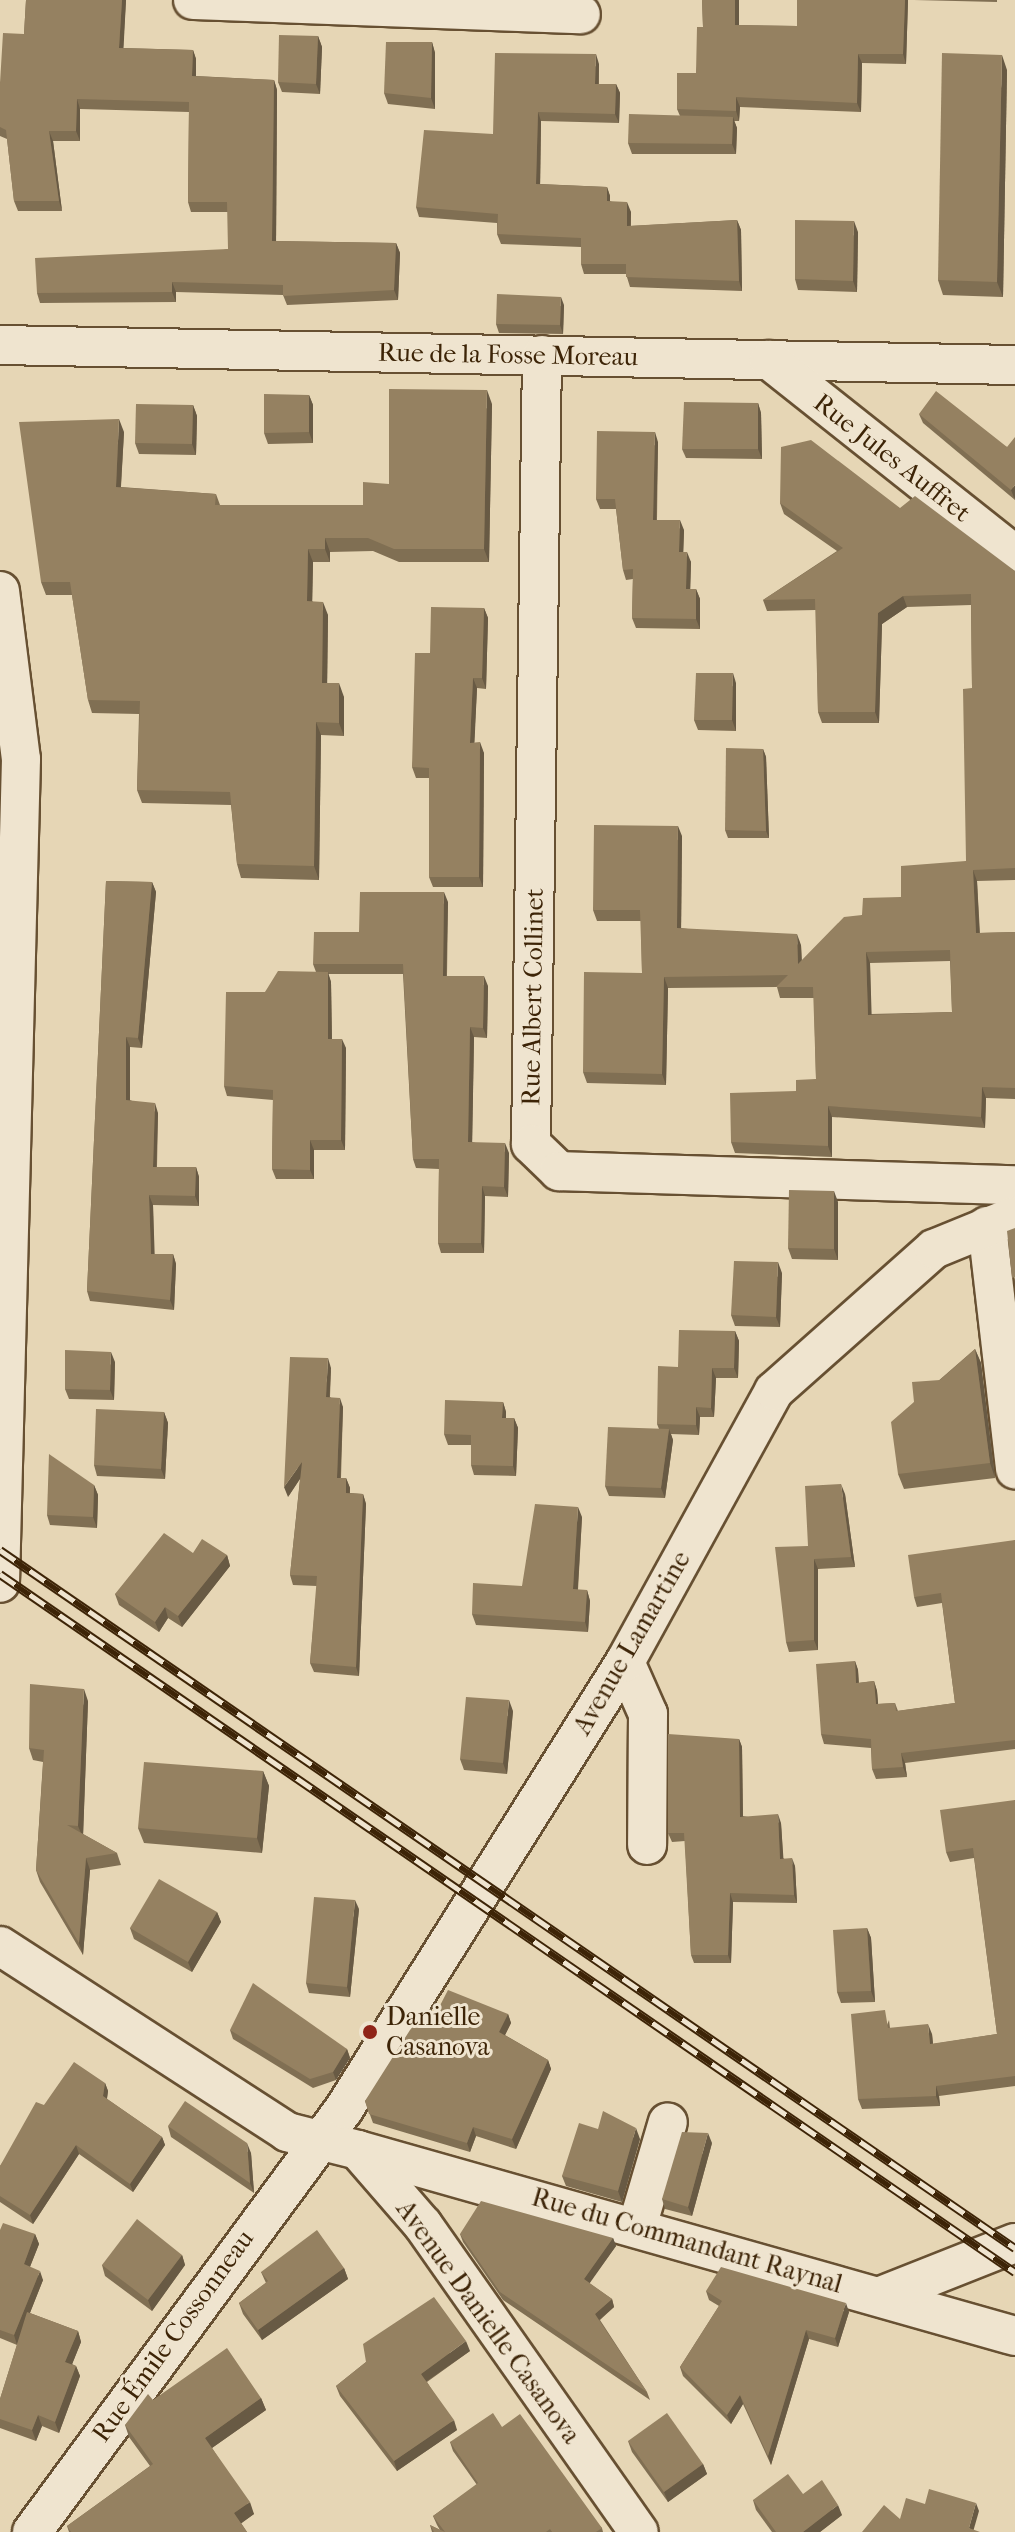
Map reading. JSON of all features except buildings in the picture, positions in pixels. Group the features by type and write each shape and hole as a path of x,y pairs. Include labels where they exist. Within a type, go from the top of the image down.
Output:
{"street":[{"path":"193,0 581,14"},
{"name":"Rue de la Fosse Moreau","path":"0,345 1015,365"},
{"name":"Rue Albert Collinet","path":"542,355 531,1144 559,1171 1015,1185"},
{"name":"Rue Jules Auffret","path":"769,360 1015,555"},
{"path":"0,591 21,759 0,1583"},
{"path":"1001,1221 1015,1469"},
{"name":"Avenue Lamartine","path":"317,2141 625,1662 774,1391 934,1249 1001,1221"},
{"path":"625,1662 648,1714 647,1845"},
{"path":"0,1946 287,2132 358,2150"},
{"path":"637,2227 668,2122"},
{"name":"Rue Émile Cossonneau","path":"32,2532 317,2141"},
{"name":"Rue du Commandant Raynal","path":"358,2150 1015,2336"},
{"name":"Avenue Danielle Casanova","path":"358,2150 423,2225 639,2532"},
{"path":"881,2296 1015,2243"}],"railway":[{"path":"0,1550 1015,2248"},
{"path":"0,1574 1015,2272"}],"place":[{"name":"Danielle Casanova","path":"370,2032"}]}
